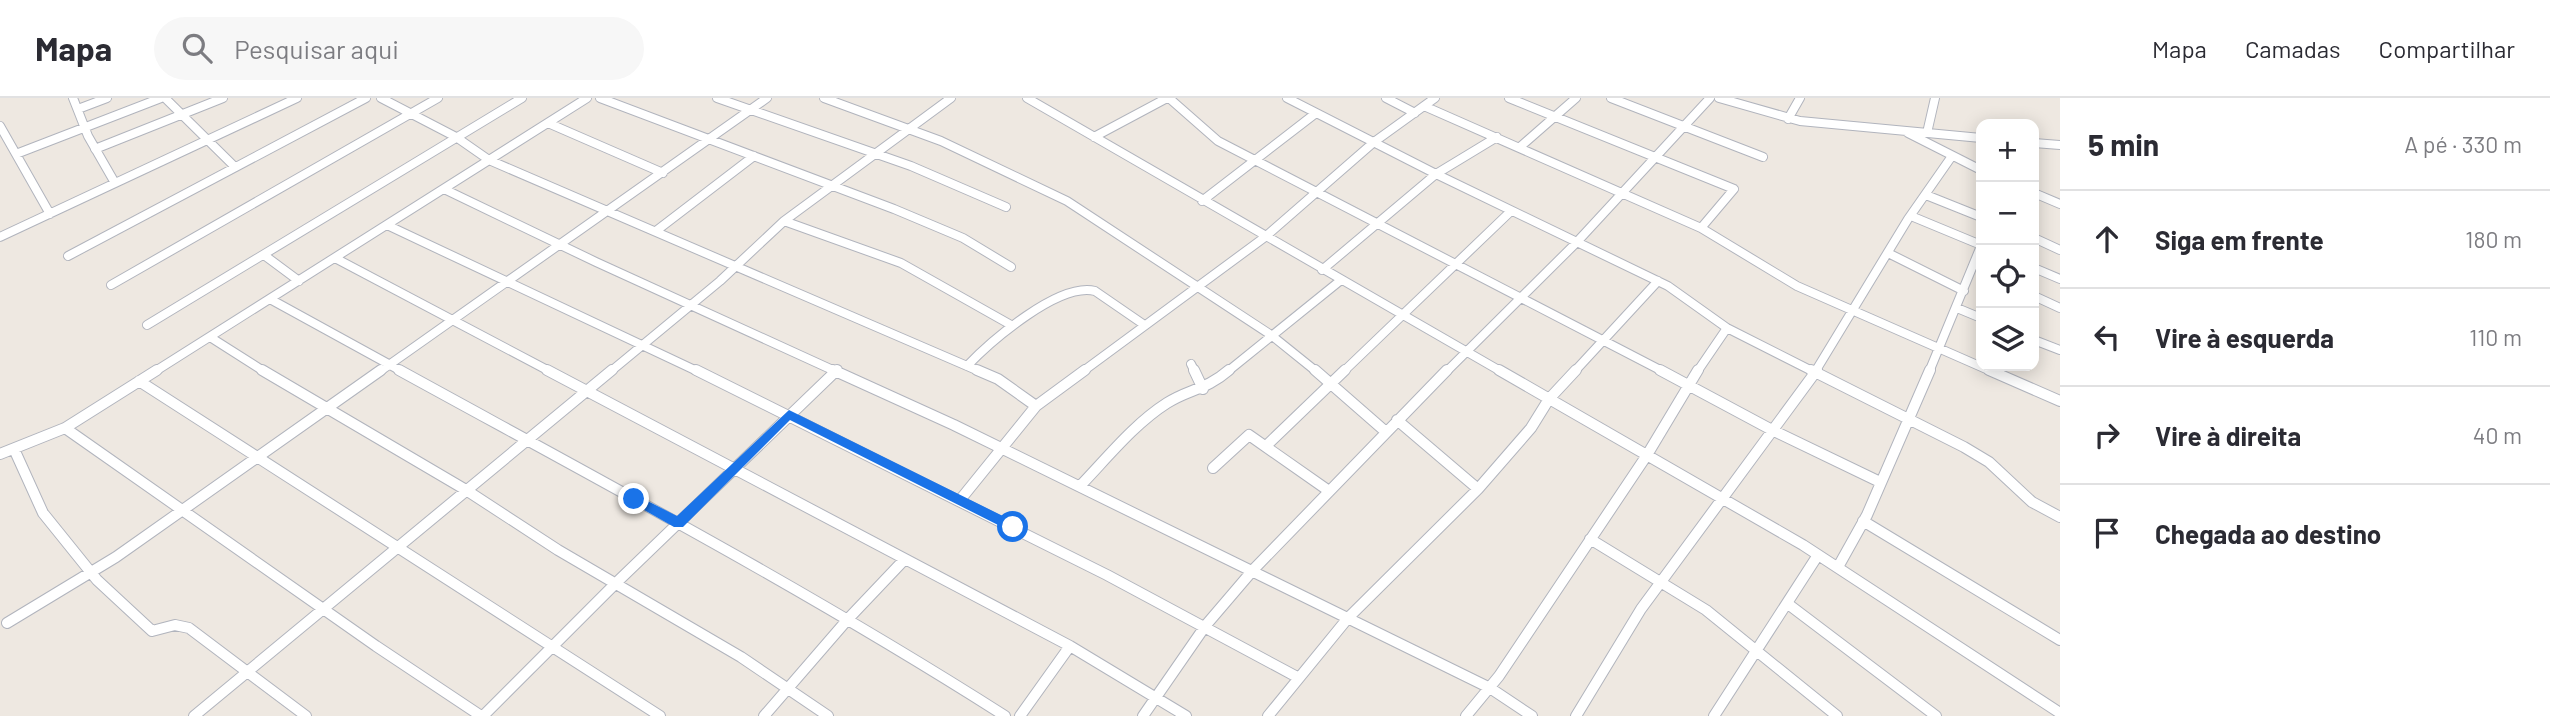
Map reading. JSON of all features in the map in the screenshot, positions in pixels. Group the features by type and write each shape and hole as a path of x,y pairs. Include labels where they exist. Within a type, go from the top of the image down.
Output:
{"street":[{"path":"73,98 95,149 115,183"},
{"path":"78,109 107,98"},
{"path":"16,154 163,98 235,167"},
{"path":"95,149 223,98"},
{"path":"0,237 297,98"},
{"path":"68,256 366,98"},
{"path":"381,98 456,137 489,160 998,379 1036,406"},
{"path":"111,285 438,98"},
{"path":"147,325 522,98"},
{"path":"0,454 65,428 587,98"},
{"path":"600,98 963,238 1011,267"},
{"path":"716,98 911,166 1006,207"},
{"path":"7,623 91,573 767,98"},
{"path":"824,98 971,154 1067,201 1271,335 1386,432"},
{"path":"194,716 690,305 784,221 950,98"},
{"path":"1027,98 1818,555 2060,713"},
{"path":"1094,137 1168,98 1218,141 1604,339 1772,430 1880,482"},
{"path":"1287,98 1511,211 1658,281 1727,328 1908,418 1989,462 2020,494 2060,517"},
{"path":"1386,98 1415,113"},
{"path":"960,500 1036,406 1095,364 1143,324 1265,237 1374,142 1435,98"},
{"path":"1509,98 1734,189 1701,228"},
{"path":"1520,147 1576,98"},
{"path":"1611,98 1763,157"},
{"path":"1143,716 1157,700 1206,625 1253,570 1397,420 1576,243 1710,98"},
{"path":"1719,98 1788,119 1976,138"},
{"path":"1788,119 1800,98"},
{"path":"1927,133 1935,98"},
{"path":"1424,106 1701,228 1797,286 2060,401"},
{"path":"1202,201 1316,113"},
{"path":"548,123 663,173"},
{"path":"0,126 50,214"},
{"path":"1904,131 1976,168"},
{"path":"1322,270 1436,174 1497,137"},
{"path":"2039,143 2060,145"},
{"path":"656,231 754,156"},
{"path":"1576,716 1660,581 1815,372 1911,216 1952,156"},
{"path":"444,189 1001,447 1490,688 1532,716"},
{"path":"1926,195 1976,215"},
{"path":"2039,195 2060,204"},
{"path":"1266,446 1511,211"},
{"path":"1911,216 1979,245"},
{"path":"784,221 901,264 1010,325"},
{"path":"387,225 643,343 789,414 1206,625 1299,678"},
{"path":"2039,240 2060,250"},
{"path":"1888,253 1964,291"},
{"path":"264,255 299,281"},
{"path":"335,258 1070,646 1186,716"},
{"path":"2039,270 2060,279"},
{"path":"1838,567 1863,522 1937,348 1976,272"},
{"path":"1080,486 1151,414 1170,401 1203,389 1341,281"},
{"path":"1268,716 1348,618 1478,489 1531,428 1549,399 1658,281"},
{"path":"967,366 1010,325 1087,289 1095,291 1143,324"},
{"path":"2039,298 2060,309"},
{"path":"270,299 848,619 1005,716"},
{"path":"1957,308 1976,316"},
{"path":"1466,716 1490,688 1647,455 1688,384 1727,328"},
{"path":"210,337 466,490 558,550 741,657 828,716"},
{"path":"2039,342 2060,350"},
{"path":"1191,364 1203,389"},
{"path":"65,428 376,646 482,716 837,370"},
{"path":"139,381 660,716"},
{"path":"1397,420 1478,489"},
{"path":"1213,468 1249,435 1329,491"},
{"path":"14,449 43,513 91,573 152,631 175,625 189,628 306,716"},
{"path":"1863,522 2060,640"},
{"path":"1590,539 1706,610 1838,716"},
{"path":"1715,715 1818,555"},
{"path":"764,716 904,559"},
{"path":"1788,604 1936,716"},
{"path":"1020,716 1070,646"}],"route":[{"path":"634,499 678,523 734,471 789,414 1013,527"}]}
